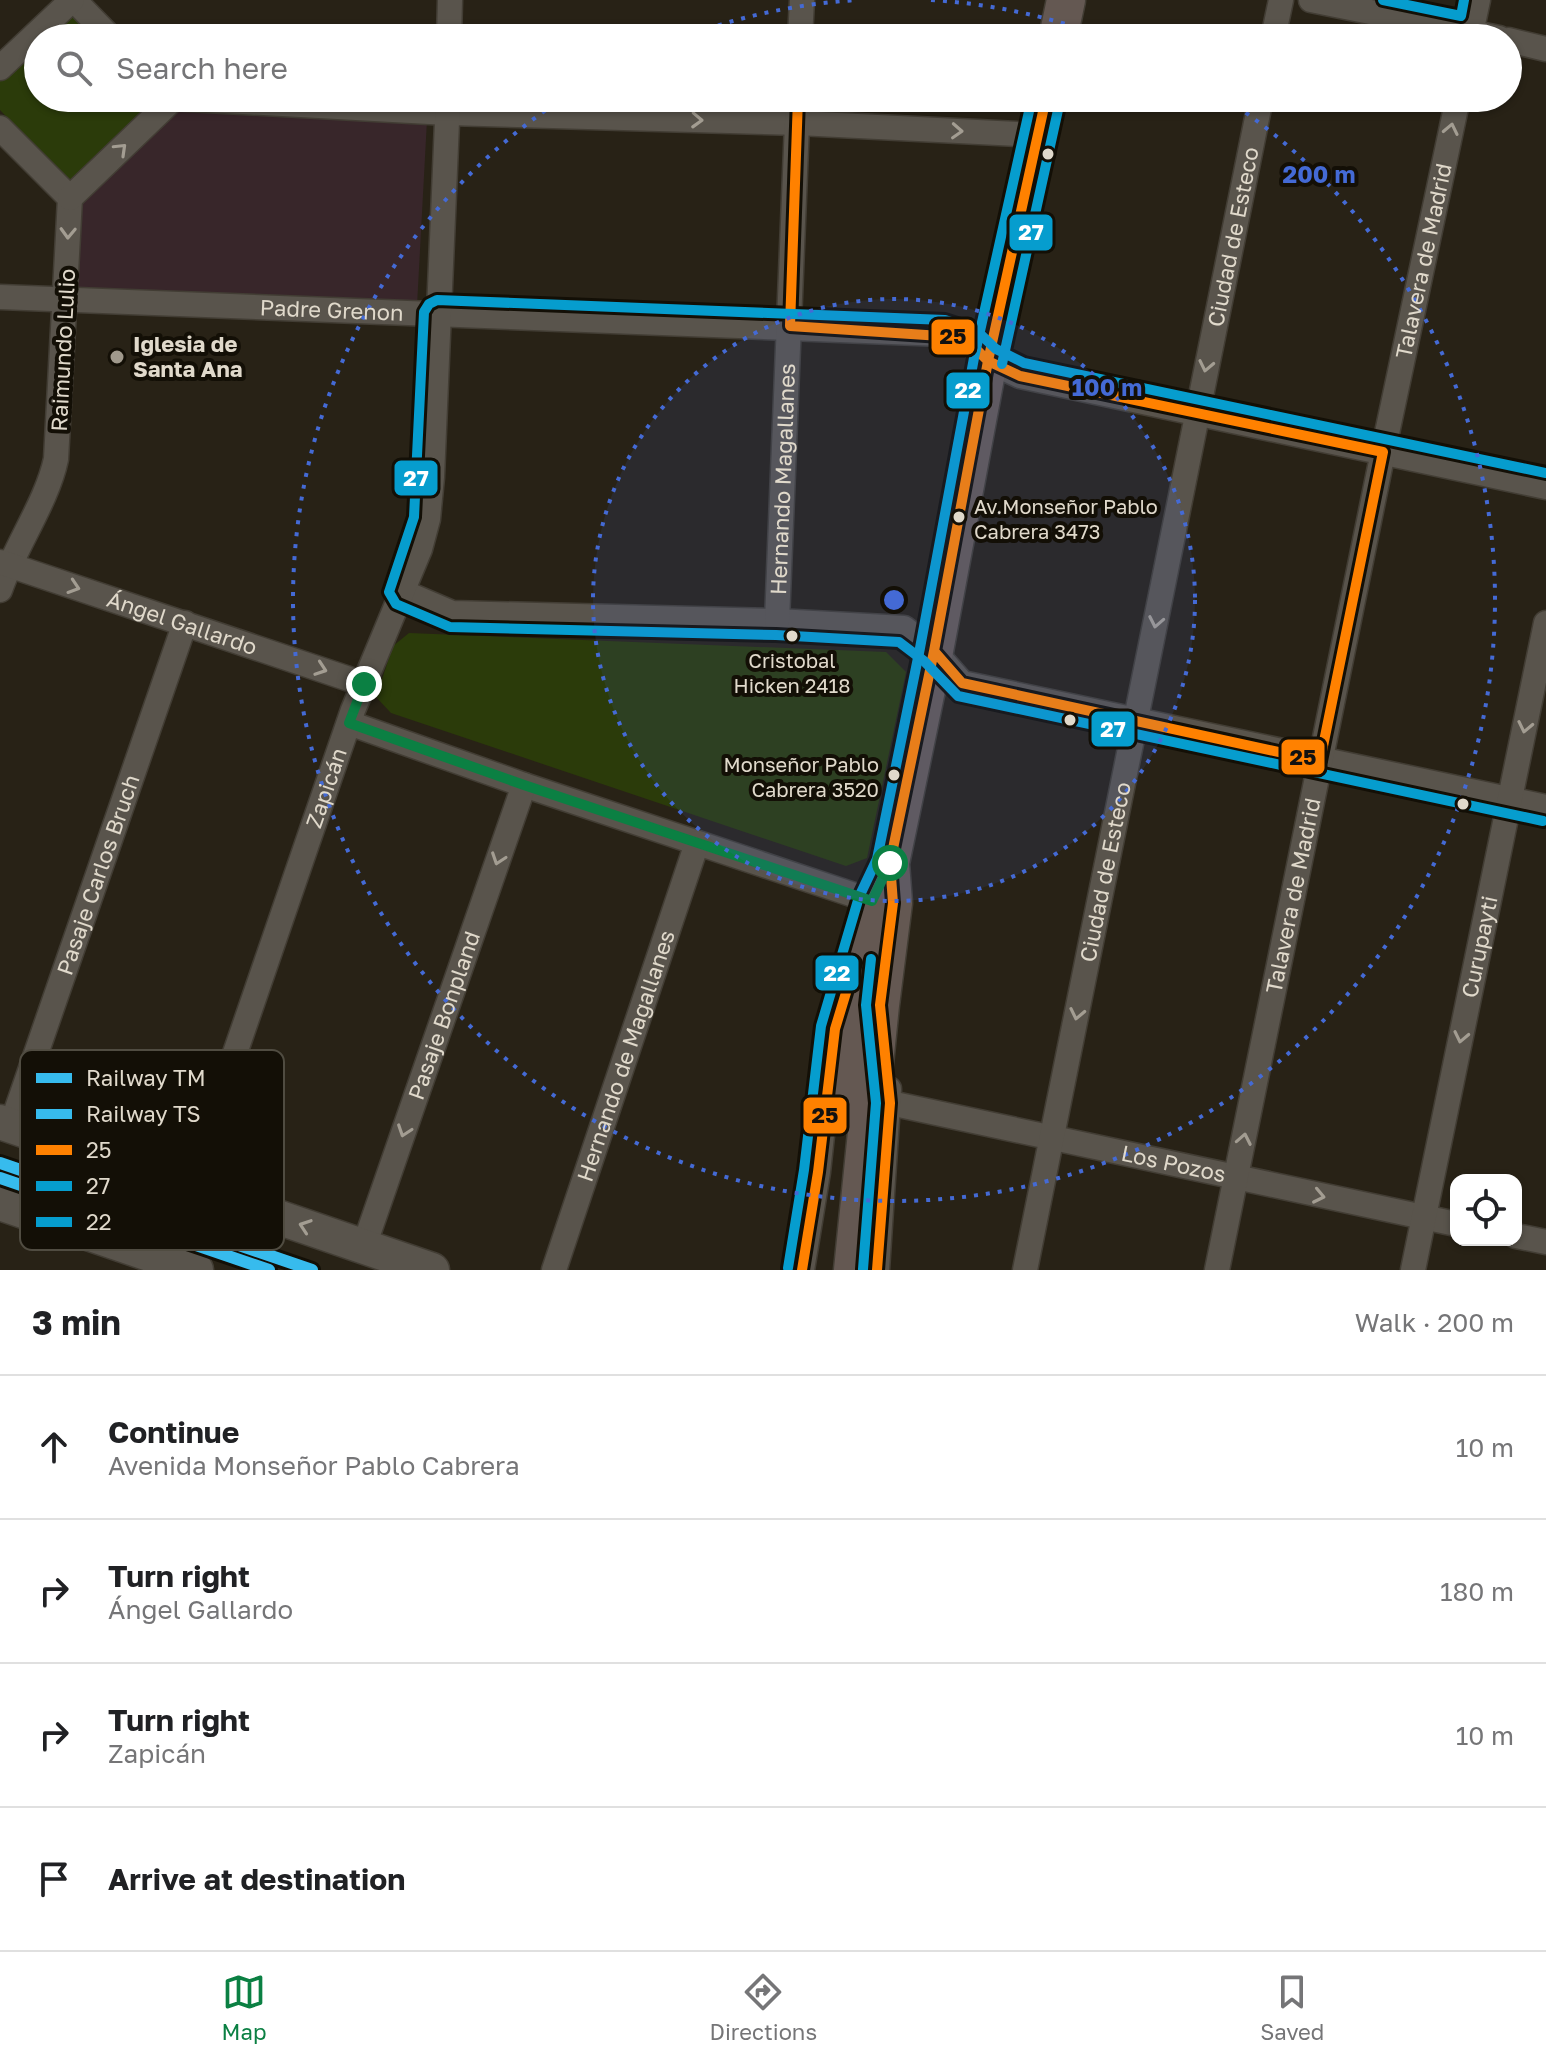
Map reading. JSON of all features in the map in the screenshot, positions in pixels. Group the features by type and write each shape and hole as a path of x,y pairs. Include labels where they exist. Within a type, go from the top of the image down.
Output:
{"main road":[{"path":"1061,24 1066,0"},
{"path":"827,1270 842,1136 854,966 872,901 890,863 934,651 988,361 1043,112"},
{"path":"853,1270 893,903 890,863"},
{"path":"0,1203 20,1210"},
{"path":"284,1219 432,1270"},
{"path":"127,1250 173,1267"}],"street":[{"path":"47,24 73,0 97,24"},
{"path":"449,24 450,0"},
{"path":"801,24 802,0"},
{"path":"1276,24 1281,0"},
{"path":"1311,0 1421,24"},
{"path":"1473,24 1478,0"},
{"path":"1522,43 1546,49"},
{"path":"0,68 24,46"},
{"path":"0,128 70,198 158,112"},
{"name":"Zapicán","path":"236,1050 349,723 420,549 428,519 448,112"},
{"path":"572,112 1038,135"},
{"name":"Hernando Magallanes","path":"777,621 798,112"},
{"name":"Ciudad de Esteco","path":"1025,1270 1258,112"},
{"name":"Talavera de Madrid","path":"1217,1270 1455,112"},
{"name":"Raimundo Lulio","path":"0,590 4,564 49,483 56,459 70,198"},
{"name":"Padre Grenon","path":"0,297 943,334 969,342 988,361 1020,376 1546,487"},
{"name":"Ángel Gallardo","path":"4,564 364,684"},
{"path":"403,592 452,613 777,621 904,628 934,651 962,683 1546,807"},
{"name":"Pasaje Carlos Bruch","path":"32,1050 185,623"},
{"name":"Curupayti","path":"1413,1270 1546,623"},
{"path":"349,723 872,901"},
{"name":"Pasaje Bonpland","path":"364,1246 524,785"},
{"name":"Hernando de Magallanes","path":"554,1270 697,843"},
{"path":"802,1270 835,1029 854,966"},
{"path":"877,1270 890,1103 880,1005"},
{"name":"Pasaje Carlos Bruch","path":"6,1124 20,1085"},
{"name":"Los Pozos","path":"890,1103 1450,1223"},
{"path":"1522,1237 1546,1242"}],"shaded area":[{"path":"174,112 427,120 417,306 75,294 76,211"}],"green space":[{"path":"70,12 82,24 57,24"},
{"path":"24,56 24,112 143,112 70,182 0,110 0,79"},
{"path":"409,633 886,652 906,672 867,858 846,866 391,713 376,697 393,646"}],"rail line":[{"name":"TM","path":"0,1163 20,1170"},
{"name":"TS","path":"0,1178 20,1185"},
{"name":"TS","path":"211,1250 269,1270"},
{"name":"TM","path":"254,1250 312,1270"}],"transit line":[{"name":"22","path":"1383,0 1461,16 1464,0"},
{"name":"25","path":"798,112 790,326 956,337 969,342 988,361 1020,376 1383,452 1320,761 962,683 934,651"},
{"name":"22","path":"788,1268 804,1170 821,1026 859,897 877,859 974,358 1029,112"},
{"name":"25","path":"877,1270 890,1103 880,1005 893,903 890,863 934,651 988,361 1043,112"},
{"name":"27","path":"1002,364 1058,112"},
{"name":"27","path":"1543,821 958,696 924,661 899,642 776,635 450,627 396,604 389,592 414,517 424,312 429,304 437,300 945,320 976,330 996,349 1024,363 1546,473"},
{"name":"22","path":"863,1269 876,1103 866,1005 871,959"},
{"name":"25","path":"802,1270 818,1172 835,1029 855,963"}],"place":[{"name":"Iglesia de Santa Ana","path":"117,357"},
{"name":"Av.Monseñor Pablo Cabrera 3473","path":"959,517"},
{"name":"Cristobal Hicken 2418","path":"792,636"},
{"name":"Monseñor Pablo Cabrera 3520","path":"894,775"}],"route":[{"path":"364,684 349,723 524,785 872,901 890,863"}]}
